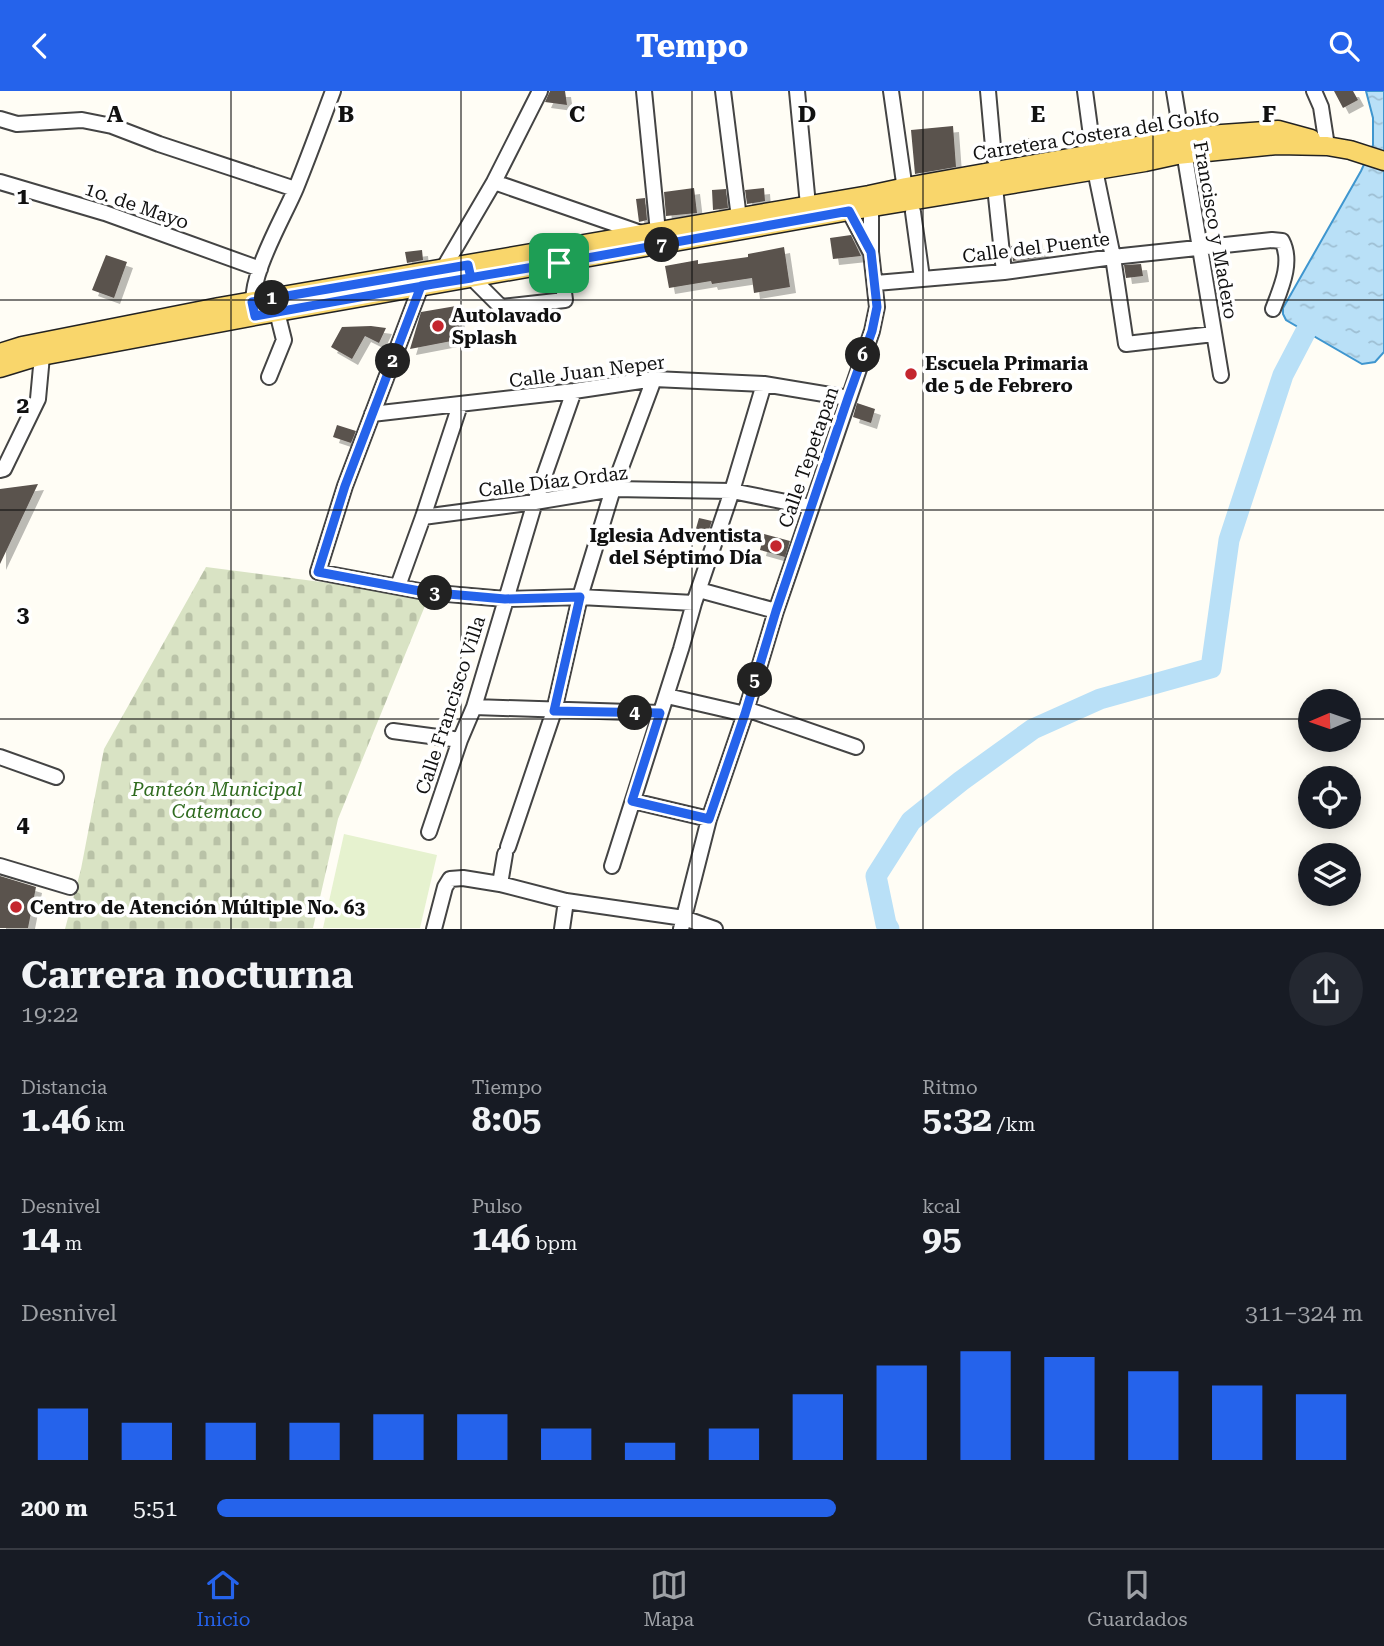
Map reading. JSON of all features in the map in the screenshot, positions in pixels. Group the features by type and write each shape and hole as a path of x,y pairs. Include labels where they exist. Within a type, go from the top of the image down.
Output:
{"main road":[{"name":"Carretera Costera del Golfo","path":"950,186 995,187 1095,170 1183,146"},
{"name":"Carretera Costera del Golfo","path":"0,353 61,338 254,309 277,312 421,286 470,271 848,205 908,200 950,186 1183,146 1327,146 1384,161"},
{"name":"Carretera Costera del Golfo","path":"559,256 651,233 808,205 848,205"},
{"name":"Carretera Costera del Golfo","path":"0,368 42,356 443,269 470,271"}],"street":[{"path":"254,309 260,269 333,91"},
{"path":"443,269 494,182 540,91"},
{"path":"494,182 651,233 644,91"},
{"path":"723,91 739,218"},
{"path":"797,91 808,205"},
{"path":"891,91 922,278"},
{"path":"988,91 994,158"},
{"path":"1085,91 1092,143"},
{"name":"Francisco y Madero","path":"1174,91 1220,375"},
{"path":"1314,91 1321,107 1327,146"},
{"path":"0,119 17,124 82,120 112,126 295,189"},
{"path":"1095,170 1113,257 1126,344 1214,334"},
{"name":"1o. de Mayo","path":"0,182 105,213 260,269"},
{"path":"995,187 1004,272"},
{"name":"Calle Tepetapan","path":"682,923 709,819 776,611 872,331 877,307 871,252 870,202"},
{"path":"848,205 871,252"},
{"name":"Calle del Puente","path":"876,283 1004,272 1113,257 1282,240 1286,250 1284,282 1273,309"},
{"path":"470,271 501,307 565,300 559,256"},
{"path":"421,286 345,486 318,572 425,592 505,599 696,597 776,611"},
{"path":"269,377 284,339 277,312"},
{"path":"0,470 4,470 38,399 42,356"},
{"path":"500,884 506,851 554,711 580,597 614,489 654,379"},
{"name":"Calle Juan Neper","path":"372,414 654,379 764,384 848,398"},
{"path":"612,866 764,384"},
{"name":"Calle Francisco Villa","path":"429,832 474,707 535,502 574,391"},
{"path":"398,586 424,517 460,405"},
{"name":"Calle Díaz Ordaz","path":"424,517 614,489 732,491 811,507"},
{"path":"667,696 745,712 856,747"},
{"path":"474,707 660,713"},
{"path":"393,731 460,740"},
{"path":"0,757 57,777"},
{"path":"632,801 709,819"},
{"path":"0,866 70,887"},
{"path":"434,929 445,887 450,879 463,878 500,884 566,901 715,929"},
{"path":"562,929 566,901"}],"green space":[{"name":"Panteón Municipal Catemaco","path":"206,567 429,596 338,819 313,928 65,929 81,869 104,749"},
{"path":"344,834 437,855 420,928 323,928"}],"water":[{"path":"1366,91 1384,91 1384,352 1375,362 1362,364 1286,320 1283,308 1373,145 1373,118"}],"building":[{"path":"550,91 565,91 567,105 545,102"},
{"path":"1334,91 1353,91 1358,100 1343,108"},
{"path":"953,126 956,167 915,174 911,130"},
{"path":"1029,138 1032,153 1019,155 1017,141"},
{"path":"694,188 697,213 666,216 664,192"},
{"path":"764,188 765,201 747,204 745,190"},
{"path":"726,189 728,208 713,210 712,190"},
{"path":"645,198 647,220 639,222 636,199"},
{"path":"851,235 861,256 833,259 830,238"},
{"path":"1042,243 1043,257 1013,261 1011,246"},
{"path":"784,247 790,287 754,293 752,278 669,288 665,266 698,260 698,264 748,257 748,254"},
{"path":"422,250 423,260 407,263 405,252"},
{"path":"106,255 127,262 114,298 92,290"},
{"path":"1141,264 1143,276 1126,278 1124,265"},
{"name":"Autolavado Splash","path":"456,306 462,339 410,349 421,312"},
{"path":"342,327 386,328 379,343 365,336 352,359 331,347"},
{"path":"857,403 875,409 871,423 853,417"},
{"path":"337,425 356,431 351,443 333,437"},
{"path":"38,484 0,564 0,489"},
{"path":"699,518 712,521 707,535 695,532"},
{"name":"Iglesia Adventista del Séptimo Día","path":"764,534 790,541 785,557 760,550"},
{"name":"Centro de Atención Múltiple No. 63","path":"0,876 36,887 28,928 0,928"}],"waterway":[{"path":"889,929 876,876 911,821 1033,729 1100,699 1211,668 1229,540 1283,375 1306,331"}],"place":[{"name":"Autolavado Splash","path":"438,326"},
{"name":"Escuela Primaria de 5 de Febrero","path":"911,374"},
{"name":"Iglesia Adventista del Séptimo Día","path":"776,546"},
{"name":"Centro de Atención Múltiple No. 63","path":"16,907"}],"route":[{"path":"559,263 497,273 471,278 421,286 255,316 252,302 468,265 471,278 421,286 345,486 318,572 425,592 505,599 580,597 554,711 660,713 632,801 709,819 776,611 872,331 877,307 871,252 849,211 559,263"}]}
